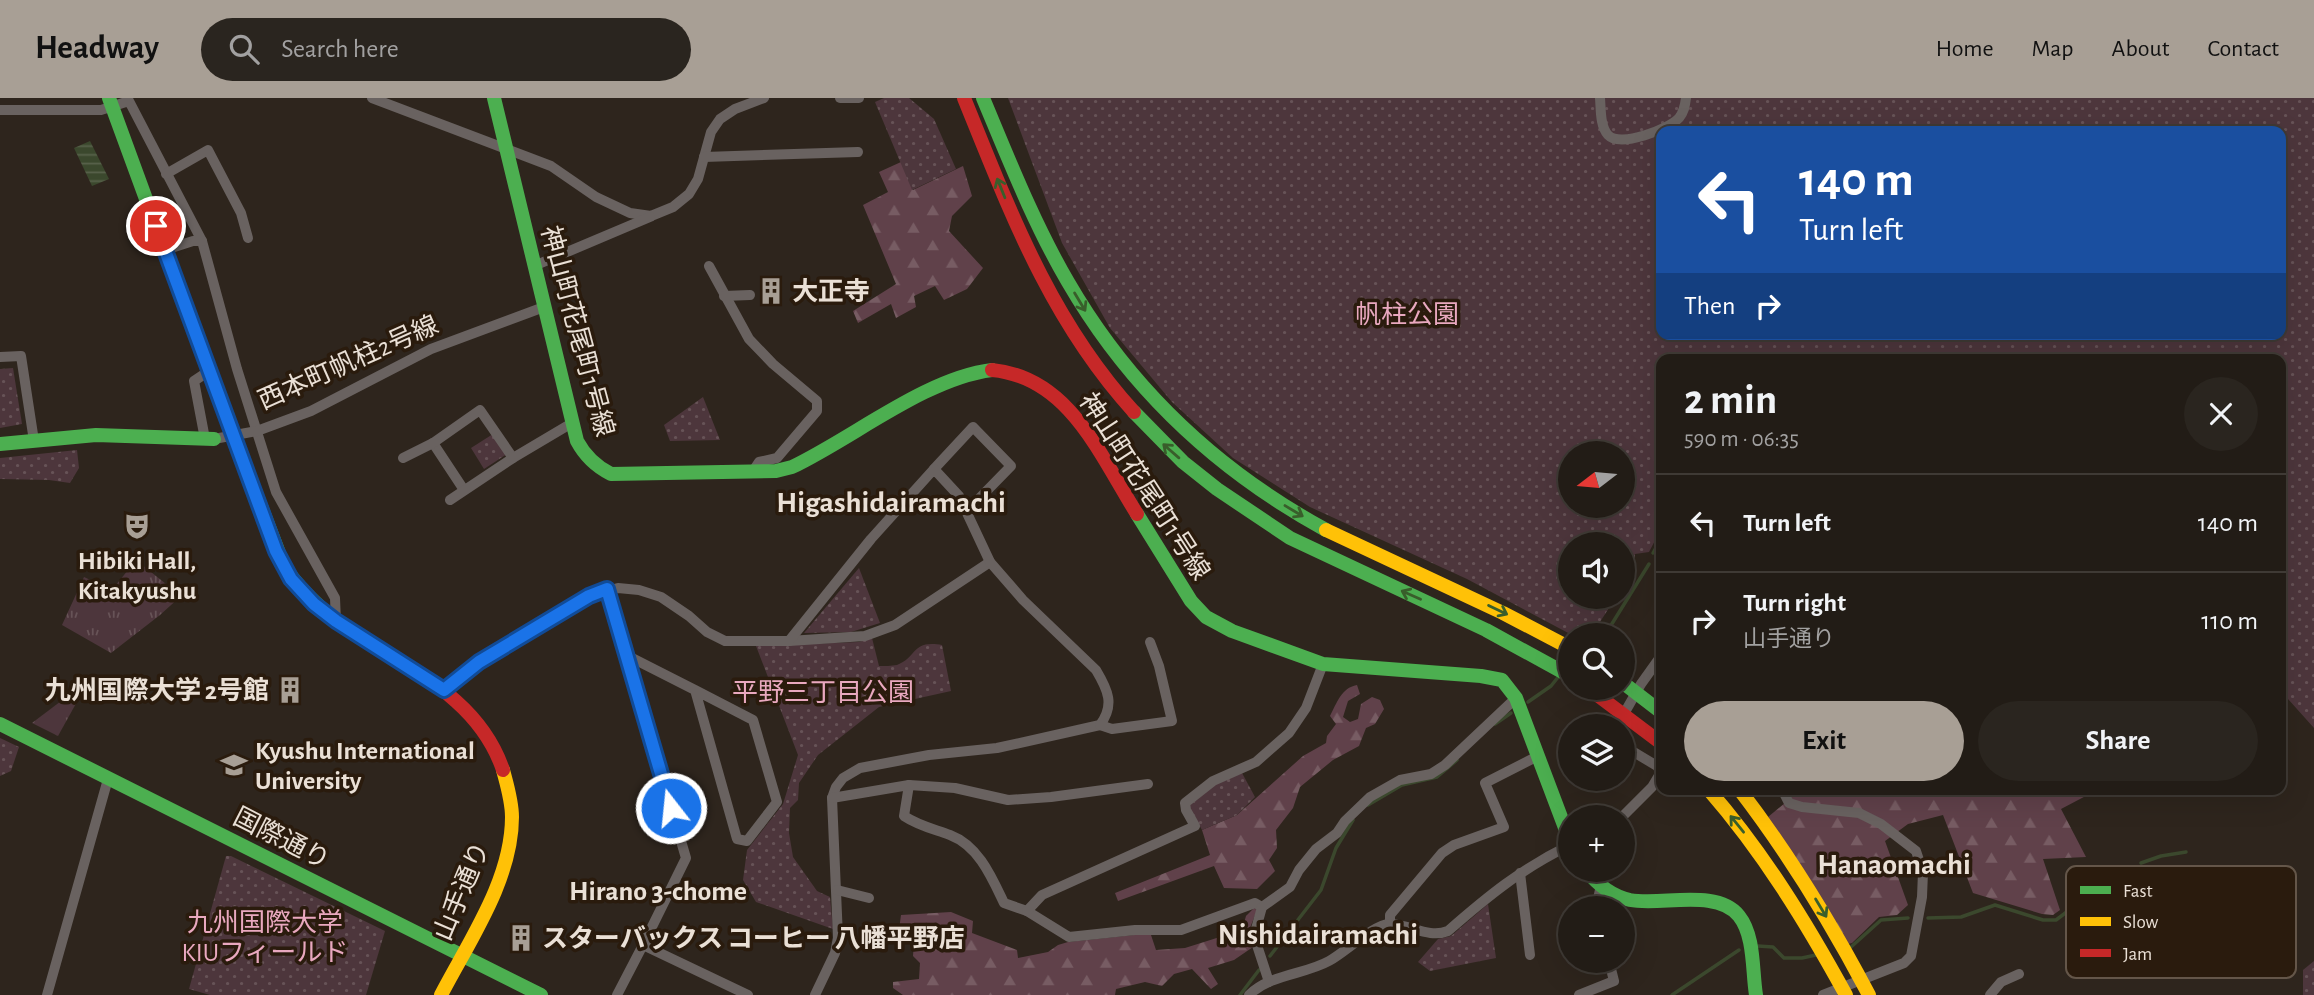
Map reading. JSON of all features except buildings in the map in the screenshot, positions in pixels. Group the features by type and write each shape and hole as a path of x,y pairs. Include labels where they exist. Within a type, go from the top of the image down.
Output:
{"main road":[{"name":"神山町花尾町1号線","path":"494,98 572,423 582,451 602,470 611,474 776,471 792,467 942,383 966,373 995,369 1016,374 1036,381 1055,393 1073,412 1191,601 1206,617 1232,631 1323,664 1481,676 1502,680 1516,698"},
{"path":"964,98 1028,251 1066,323 1109,384 1160,441 1224,494 1290,538 1453,614 1558,669"},
{"path":"983,98 1047,242 1085,311 1129,371 1176,422 1236,474 1299,514 1339,536 1503,612 1558,641"},
{"name":"山手通り","path":"111,102 209,371 284,566 302,593 336,621 444,690 476,721 502,763 512,818 509,844 502,870 442,995"},
{"name":"西本町帆柱2号線","path":"0,444 96,435 210,439"},
{"path":"1635,692 1656,708"},
{"path":"1516,698 1558,810"},
{"path":"1606,700 1656,739"},
{"name":"国際通り","path":"0,724 541,995"},
{"path":"1713,795 1765,860 1810,929 1846,995"},
{"path":"1744,795 1786,850 1827,917 1869,995"},
{"path":"1598,882 1612,893 1629,900 1715,901 1730,906 1740,916 1746,930 1756,995"}],"street":[{"path":"372,98 551,166 596,197 630,213 651,216"},
{"path":"534,266 673,207 689,194 698,179 711,132 720,119 735,109 764,98"},
{"path":"840,98 859,98"},
{"path":"1600,98 1607,134 1614,139 1624,141 1656,130"},
{"path":"1665,126 1677,120 1684,111 1686,98"},
{"path":"0,110 101,110 111,102 129,102 202,241 253,431 276,492 335,598 336,621"},
{"path":"166,174 208,150 241,213 248,238"},
{"path":"704,157 858,152"},
{"path":"165,250 193,241 202,241"},
{"path":"709,266 749,339 773,364 817,401 817,411 777,458 759,462 753,471"},
{"path":"724,296 750,295"},
{"name":"西本町帆柱2号線","path":"210,439 253,431 311,411 431,349 544,307"},
{"path":"0,357 21,356 34,441"},
{"path":"209,371 194,381 210,439"},
{"path":"403,458 433,443 480,410 513,458"},
{"path":"450,500 572,423"},
{"path":"789,641 871,538 973,427 1011,467 967,511"},
{"path":"433,443 464,490"},
{"path":"934,469 959,496 990,562 1023,600 1096,670 1105,684 1109,701 1108,714 1100,725"},
{"path":"444,690 479,662 589,596 607,589 639,590 661,597 690,616 707,632 725,641 789,641 865,636 895,625 990,562"},
{"path":"607,589 686,858 617,995"},
{"path":"815,995 835,953 838,938 832,799 843,778 860,768 929,755 997,748 1100,725 1112,729 1172,721 1159,666 1150,642"},
{"path":"628,656 695,690 753,720 777,802 747,841 737,839 695,690"},
{"path":"1624,714 1656,663"},
{"path":"1027,911 1042,895 1195,826 1185,810 1185,803 1213,781 1256,762 1289,733 1306,708 1323,664"},
{"path":"1269,982 1254,936 1262,907 1290,887 1299,870 1316,849 1337,833 1345,821 1370,797 1400,780 1431,774 1445,765 1516,698"},
{"path":"1635,753 1656,765"},
{"path":"1390,924 1390,915 1442,853 1454,845 1504,827 1485,783 1538,756"},
{"path":"47,995 108,779"},
{"path":"1634,805 1656,780"},
{"path":"832,799 909,785 955,788 1008,800 1148,784"},
{"path":"909,785 904,816 917,825 954,836 971,849 988,869 1004,903 1027,911 1069,937 1135,930 1181,930 1255,903 1262,907"},
{"path":"1785,795 1788,803 1859,813 1881,824 1916,851 1923,872 1922,897 1912,956 1904,963 1822,995"},
{"path":"1249,995 1269,982 1314,969 1354,946 1377,927 1390,924 1438,935 1448,931 1496,888 1558,849"},
{"path":"1520,873 1530,955"},
{"path":"1599,896 1601,885"},
{"path":"837,890 869,898"},
{"path":"643,945 748,995"},
{"path":"1579,995 1614,981 1612,973"},
{"path":"1990,995 2001,982 2019,974"}],"green space":[{"path":"884,98 909,98 934,119 956,169 912,190 875,102"},
{"name":"帆柱公園","path":"1008,98 2314,98 2314,728 2286,697 2286,354 1656,354 1656,539 1649,552 1635,554 1635,532 1558,532 1558,609 1608,609 1599,623 1558,623 1558,628 1467,579 1310,507 1233,458 1172,402 1110,328 1062,243"},
{"path":"901,162 913,190 963,166 972,196 952,216 949,231 983,268 967,289 944,300 935,286 914,296 916,307 896,318 891,304 858,323 853,311 896,284 863,205 888,192 879,172"},
{"path":"13,368 22,424 0,428 0,369"},
{"path":"703,397 720,440 670,441 664,425"},
{"path":"493,434 507,454 484,469 471,448"},
{"path":"77,450 79,468 70,483 0,479 0,458"},
{"path":"136,560 181,596 111,653 62,625 84,577 112,590"},
{"path":"859,568 880,623 851,632 804,633"},
{"name":"平野三丁目公園","path":"872,638 879,666 904,662 925,645 942,645 951,691 879,707 818,755 799,783 798,800 790,808 789,833 793,857 817,891 830,897 833,929 756,902 743,880 747,850 783,804 798,755 756,646 859,642"},
{"path":"89,680 58,736 32,723"},
{"path":"1357,685 1360,694 1348,701 1343,717 1350,722 1358,719 1361,704 1372,697 1380,700 1384,709 1375,724 1366,728 1359,746 1333,760 1300,787 1293,808 1276,830 1277,848 1269,860 1275,871 1257,889 1224,888 1214,866 1118,901 1115,893 1210,855 1202,830 1237,815 1303,756 1326,743 1327,736 1336,724 1330,716 1337,701 1347,689"},
{"path":"0,738 19,747 11,771 0,776"},
{"path":"1242,773 1255,797 1237,815 1202,830 1189,806 1217,783"},
{"path":"1795,795 2088,795 2061,809 2086,857 2043,859 2060,910 2053,915 2042,914 1973,893 1943,815 1908,824 1885,841 1908,905 1897,915 1879,917 1848,944 1768,817"},
{"name":"九州国際大学 KIUフィールド","path":"226,856 231,856 385,931 366,995 210,995 189,989"},
{"path":"1488,904 1496,958 1430,971 1418,962 1438,939 1451,936"},
{"path":"1254,908 1257,910 1248,933 1253,947 1234,960 1208,968 1218,984 1211,989 1192,969 1174,974 1162,986 1145,982 1116,989 1115,995 903,995 893,988 893,982 919,979 920,963 913,956 914,942 899,930 901,915 951,912 973,921 972,933 1017,950 1018,958 1048,952 1068,942 1134,935 1151,935 1156,950 1185,948 1242,930 1246,916"},
{"path":"2314,961 2314,995 2303,995 2303,970"}],"shaded area":[{"path":"90,141 109,179 92,186 74,148"}],"waterway":[{"path":"1653,553 1656,548"},
{"path":"1612,623 1649,564"},
{"path":"1528,702 1551,686 1558,677"},
{"path":"1495,724 1511,713"},
{"path":"1368,805 1402,785 1437,777 1457,760"},
{"path":"1270,956 1321,890 1336,848 1353,820"},
{"path":"2141,863 2186,852"},
{"path":"1928,918 1961,917 1995,905 2043,920 2056,920 2066,912"},
{"path":"1851,947 1881,920 1908,918"},
{"path":"1758,946 1773,947 1784,958 1816,955"},
{"path":"1672,995 1739,950"},
{"path":"1240,995 1259,970"}],"traffic: fast":[{"path":"109,98 284,566 322,608 369,642"},
{"path":"494,98 577,441 591,460 605,471 611,474 776,471 792,467 941,384 992,370"},
{"path":"983,98 1044,238 1092,321 1119,358 1148,392 1213,454 1286,507 1326,530"},
{"path":"1134,412 1183,462 1217,489 1290,538 1486,630 1558,669"},
{"path":"0,444 96,435 214,439"},
{"path":"1137,514 1191,601 1206,617 1232,631 1323,664 1481,676 1502,680 1516,698 1558,809"},
{"path":"1635,692 1656,708"},
{"path":"0,724 541,995"},
{"path":"1597,882 1617,896 1630,900 1703,900 1729,908 1739,916 1748,933 1756,995"}],"traffic: slow":[{"path":"1326,530 1558,642"},
{"path":"441,995 476,932 505,864 512,817 503,770"},
{"path":"1713,795 1783,888 1846,995"},
{"path":"1743,795 1809,889 1869,995"}],"traffic: jam":[{"path":"964,98 1016,223 1055,302 1104,377 1134,412"},
{"path":"992,370 1019,376 1042,387 1062,403 1095,444 1137,514"},
{"path":"369,642 429,680 465,710 493,747 503,770"},
{"path":"1604,700 1656,739"}],"place":[{"name":"大正寺","path":"771,291"},
{"name":"Hibiki Hall, Kitakyushu","path":"137,526"},
{"name":"九州国際大学 2号館","path":"290,690"},
{"name":"Kyushu International University","path":"234,765"},
{"name":"スターバックス コーヒー 八幡平野店","path":"521,938"}],"district":[{"name":"Higashidairamachi","path":"891,502"},
{"name":"Hanaomachi","path":"1894,864"},
{"name":"Hirano 3-chome","path":"658,890"},
{"name":"Nishidairamachi","path":"1318,934"}],"route":[{"path":"156,226 276,551 302,593 336,621 444,690 479,662 589,596 607,589 671,808"}]}
